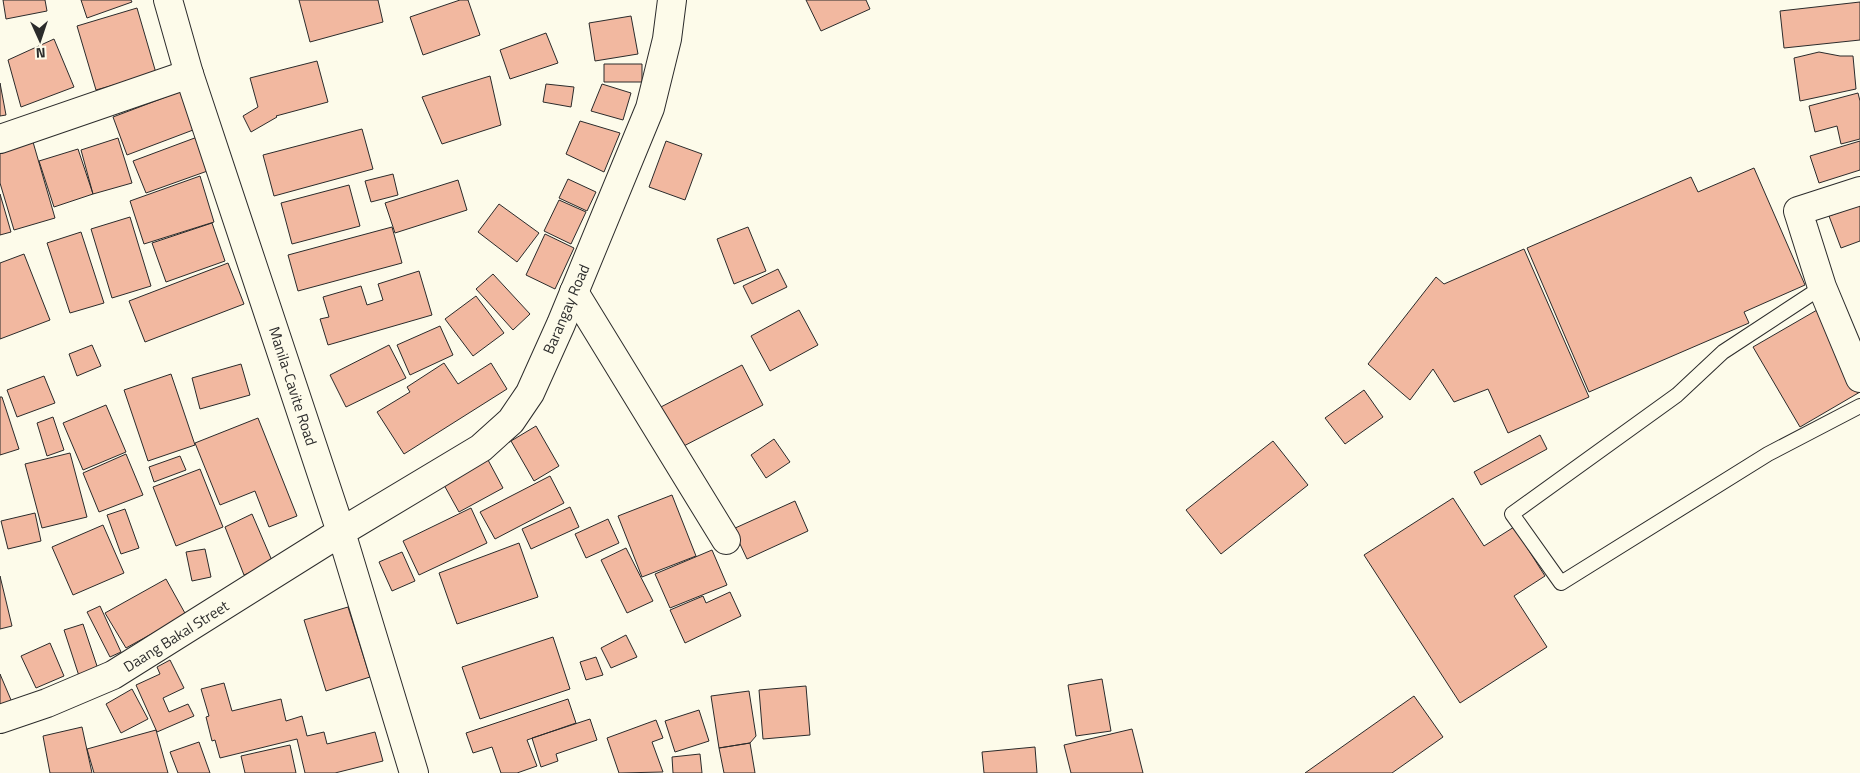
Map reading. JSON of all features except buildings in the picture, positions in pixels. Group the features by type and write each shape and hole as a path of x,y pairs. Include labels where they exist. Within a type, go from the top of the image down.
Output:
{"street":[{"name":"Manila-Cavite Road","path":"168,0 189,74 341,532 414,773"},
{"name":"Barangay Road","path":"341,532 481,448 511,420 530,393 650,108 667,39 672,0"},
{"path":"0,139 189,74"},
{"path":"1860,191 1798,211 1822,288 1860,378"},
{"path":"574,292 726,540"},
{"name":"Daang Bakal Street","path":"0,719 48,703 113,675 341,532"}],"lane":[{"path":"1822,288 1723,352 1676,395 1512,514 1562,583 1768,454 1860,406"}]}
